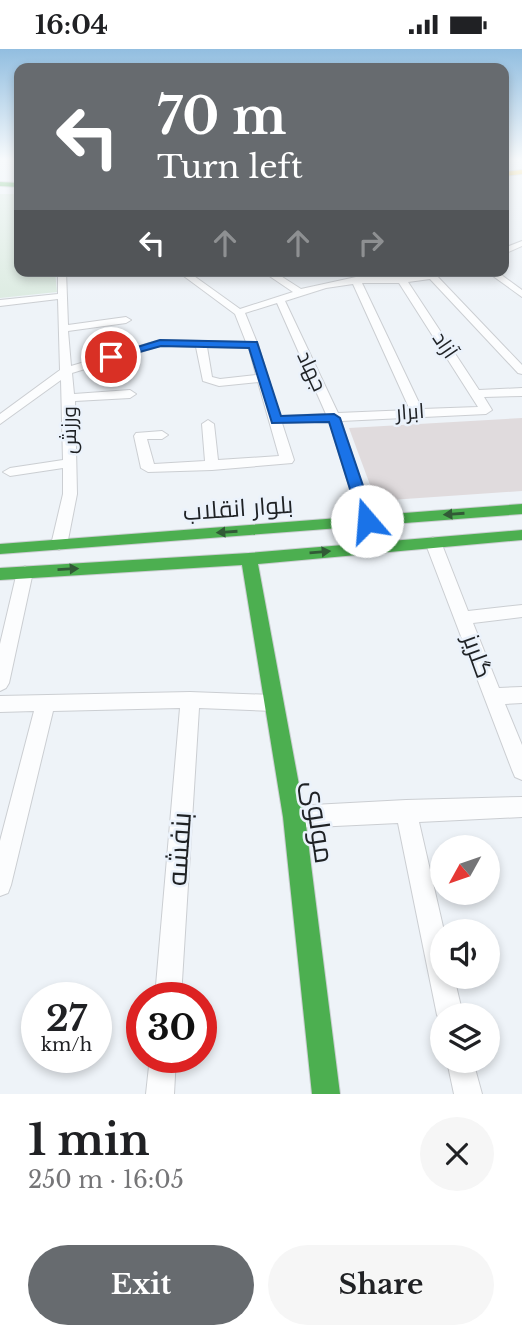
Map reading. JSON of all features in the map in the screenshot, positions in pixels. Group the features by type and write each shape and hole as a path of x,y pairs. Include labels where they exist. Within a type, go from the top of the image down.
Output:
{"main road":[{"name":"بلوار انقلاب","path":"0,549 522,509"},
{"path":"484,538 508,529 498,511"},
{"name":"بلوار انقلاب","path":"0,574 249,559 522,535"},
{"name":"مولوی","path":"249,559 294,817 326,1094"}],"street":[{"name":"ورزش","path":"59,545 70,493 69,398 65,372 62,277"},
{"path":"162,435 140,436 148,468 287,460 253,345 239,312 189,277"},
{"path":"275,277 299,292"},
{"path":"239,312 351,277"},
{"path":"354,277 417,411"},
{"path":"357,277 370,282 403,282 422,277"},
{"path":"436,277 522,371"},
{"path":"498,277 522,295"},
{"path":"506,283 522,279"},
{"name":"آزاد","path":"403,282 486,410"},
{"path":"0,303 63,296"},
{"name":"جهاد","path":"281,301 334,418 367,521"},
{"path":"63,329 126,320"},
{"path":"0,420 65,372 160,343 201,346 253,345"},
{"path":"201,346 207,379 219,383 262,378"},
{"path":"69,398 130,394"},
{"path":"478,394 520,396"},
{"name":"ابرار","path":"276,420 417,411 486,410"},
{"path":"208,424 212,466"},
{"path":"10,471 69,463"},
{"name":"گلریز","path":"433,543 522,770"},
{"path":"0,683 25,572"},
{"path":"464,618 522,611"},
{"path":"492,696 522,695"},
{"path":"0,704 191,700 273,703"},
{"name":"بنفشه","path":"169,982 191,700"},
{"path":"0,885 45,704"},
{"path":"294,817 522,807"},
{"path":"406,810 447,1003"},
{"path":"160,1094 162,1073"},
{"path":"463,1073 468,1094"}],"shaded area":[{"path":"0,208 14,208 14,277 56,277 57,292 0,298"}],"building":[{"path":"522,418 522,491 376,501 349,428"}],"traffic: fast":[{"path":"0,549 522,509"},
{"path":"0,574 249,559 522,535"},
{"path":"249,559 294,817 326,1094"}],"route":[{"path":"111,357 160,343 201,346 253,345 276,420 334,418 367,521"}]}
